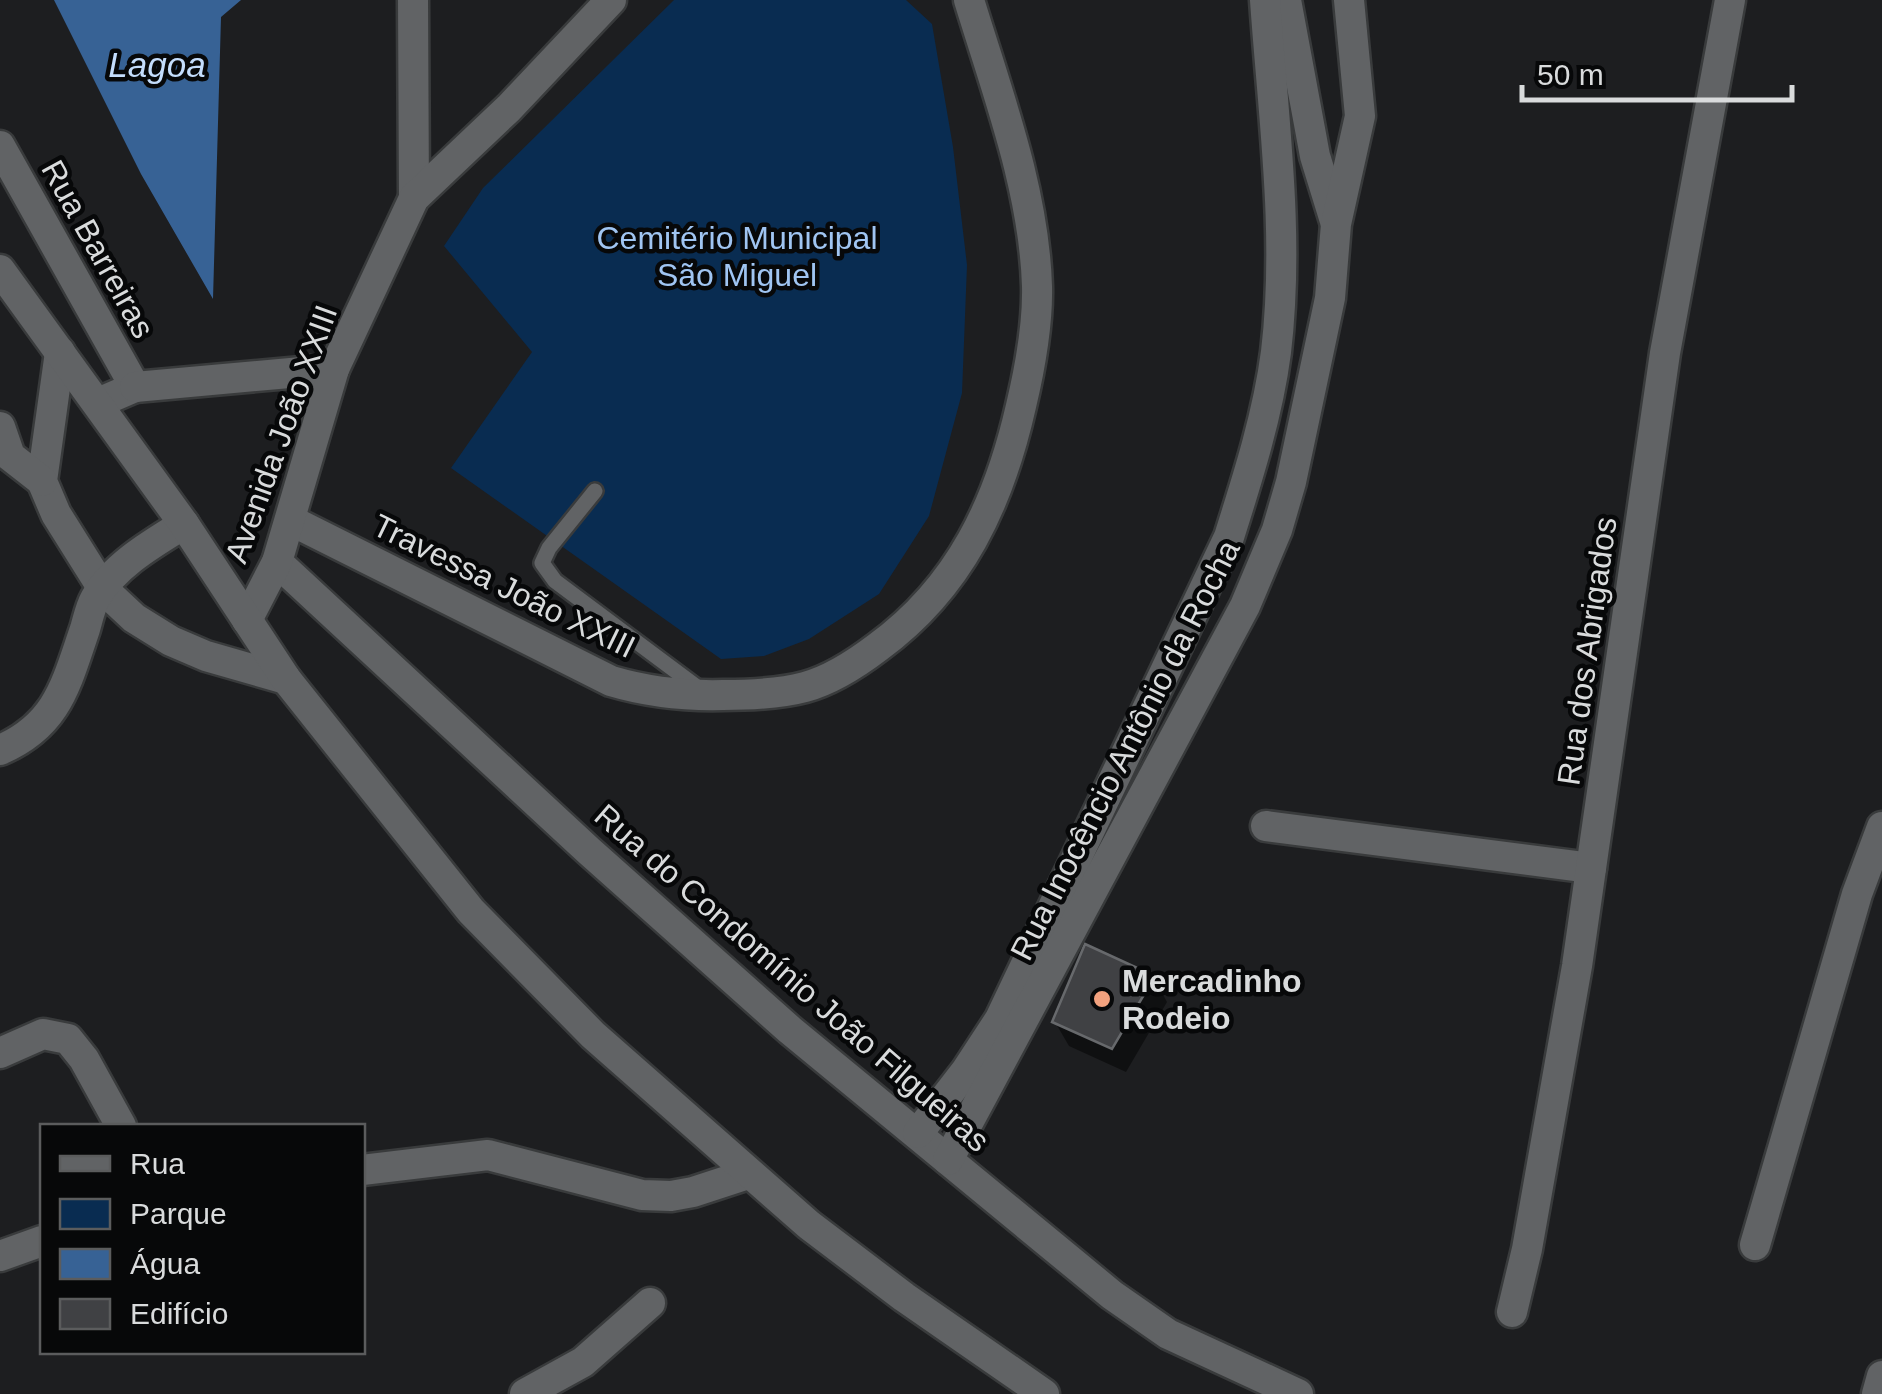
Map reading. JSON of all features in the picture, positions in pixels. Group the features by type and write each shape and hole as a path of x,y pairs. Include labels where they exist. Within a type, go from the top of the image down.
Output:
{"street":[{"path":"413,0 414,198"},
{"name":"Avenida João XXIII","path":"247,620 277,562 334,369 414,198 508,108 611,0"},
{"name":"Travessa João XXIII","path":"290,520 611,680 642,690 708,696 761,695 808,686 858,662 908,625 941,589 972,545 1011,448 1029,372 1037,290 1034,238 1011,139 969,0"},
{"path":"918,1132 966,1071 1000,1019 1229,537 1254,458 1276,354 1282,254 1266,0"},
{"path":"1286,0 1315,156 1336,224"},
{"name":"Rua Inocêncio Antônio da Rocha","path":"948,1160 1245,606 1277,530 1303,440 1318,368 1330,298 1336,224 1360,116 1349,0"},
{"name":"Rua dos Abrigados","path":"1512,1312 1527,1250 1570,1004 1665,353 1730,0"},
{"name":"Rua Barreiras","path":"0,146 135,387"},
{"path":"0,270 184,524 286,679 471,911 593,1035 748,1174 904,1297 1044,1394"},
{"path":"42,481 60,352"},
{"name":"Rua Barreiras","path":"98,403 135,387 334,369"},
{"path":"0,427 10,456 42,481 56,514 103,589 134,618 171,641 206,656 286,679"},
{"path":"0,750 20,742 38,728 57,704 96,598 103,589 144,549 184,524"},
{"name":"Rua do Condomínio João Filgueiras","path":"277,562 575,838 790,1030 1138,1315 1168,1334 1298,1394"},
{"path":"1266,826 1591,868"},
{"path":"1756,1245 1852,912 1882,827"},
{"path":"0,1052 42,1034 68,1039 84,1059 120,1124"},
{"path":"365,1170 488,1155 642,1195 671,1196 748,1174"},
{"path":"0,1256 40,1242"},
{"path":"525,1394 582,1362 650,1303"},
{"path":"1877,1394 1882,1376"}],"lane":[{"path":"595,491 549,548 542,563 555,582 708,696"}],"green space":[{"name":"Cemitério Municipal São Miguel","path":"674,0 906,0 932,24 953,147 967,265 962,393 929,516 879,594 809,639 764,656 721,659 451,468 532,352 444,246 483,188"}],"water":[{"name":"Lagoa","path":"54,0 241,0 221,17 213,299 141,174"}],"building":[{"name":"Mercadinho Rodeio","path":"1085,944 1155,976 1112,1049 1052,1022"}],"place":[{"name":"Mercadinho Rodeio","path":"1102,999"}]}
